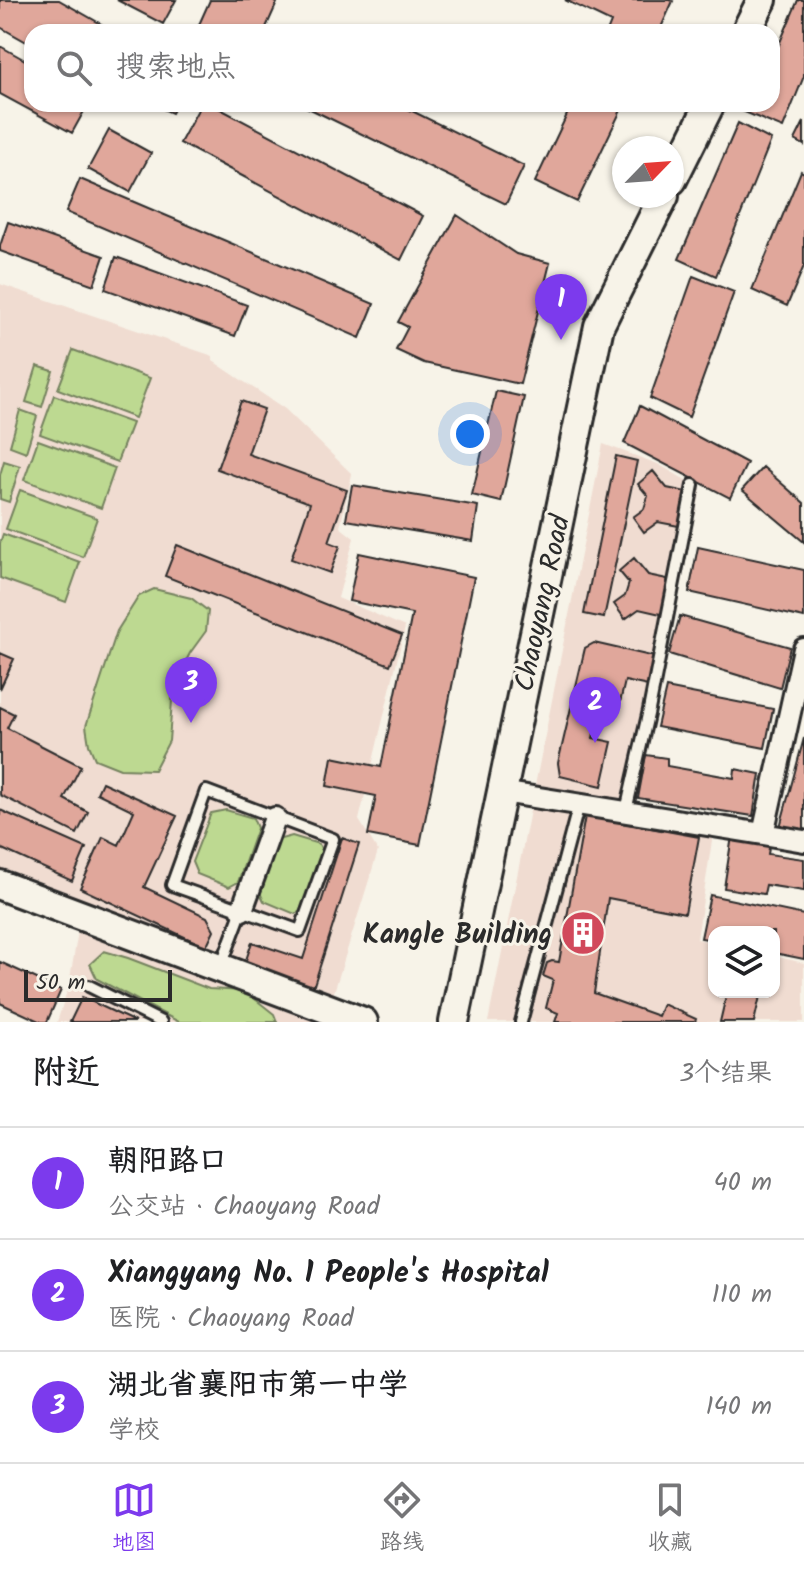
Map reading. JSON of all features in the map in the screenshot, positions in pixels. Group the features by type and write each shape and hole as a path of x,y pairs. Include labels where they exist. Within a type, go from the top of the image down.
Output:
{"main road":[{"path":"750,24 762,0"},
{"path":"684,156 706,112"},
{"name":"Chaoyang Road","path":"454,1022 599,326 658,208"},
{"path":"0,885 220,968 322,1011 363,1022"}],"street":[{"path":"763,834 804,649"},
{"path":"502,792 804,841"},
{"path":"242,910 275,818"}],"lane":[{"path":"626,811 693,485"},
{"path":"206,791 333,839 300,931 242,910 172,885 206,791"},
{"path":"521,1022 579,804"},
{"path":"220,968 242,910"},
{"path":"89,986 161,1022"}],"shaded area":[{"path":"0,284 213,356 213,361 285,409 352,474 340,527 354,538 338,598 405,627 359,820 378,851 329,1008 363,1022 57,1022 69,985 79,925 0,885"},
{"path":"603,444 658,464 701,489 629,820 713,834 697,939 708,942 708,998 780,998 780,957 804,963 804,1022 488,1022"}],"green space":[{"path":"73,350 150,378 135,418 58,389"},
{"path":"37,366 53,371 42,407 26,402"},
{"path":"54,395 132,423 117,462 40,434"},
{"path":"20,410 37,416 26,452 10,446"},
{"path":"38,440 115,468 101,508 24,480"},
{"path":"4,461 20,466 9,502 0,499 0,475"},
{"path":"20,490 97,518 83,557 6,529"},
{"path":"3,534 80,562 66,602 0,578"},
{"path":"154,589 191,598 208,611 206,631 190,653 173,687 169,741 154,770 120,769 95,759 86,726 117,631 139,596"},
{"path":"226,810 253,818 257,828 238,882 229,887 197,874 192,862 211,813"},
{"path":"292,836 319,844 324,854 304,909 295,914 264,901 258,889 277,840"},
{"path":"104,951 209,989 245,991 274,1014 277,1022 179,1022 97,979 90,964"}],"building":[{"path":"0,0 59,0 101,24 24,24 24,40 0,27"},
{"path":"117,0 176,0 163,24"},
{"path":"210,0 272,0 277,3 268,24 199,24"},
{"path":"565,0 673,1 663,24 611,22"},
{"path":"798,0 804,0 804,76 783,128 744,112 780,112 780,42"},
{"path":"0,46 24,60 24,107 0,94"},
{"path":"33,112 84,112 72,133"},
{"path":"197,112 226,112 423,216 401,260 180,143"},
{"path":"316,112 414,112 524,166 506,204"},
{"path":"568,112 620,112 577,202 535,182"},
{"path":"804,122 804,145 795,140"},
{"path":"738,123 771,140 716,276 679,259"},
{"path":"109,130 151,153 130,192 88,169"},
{"path":"801,171 804,173 804,266 787,306 752,290"},
{"path":"80,179 374,304 360,338 66,212"},
{"path":"457,215 516,254 550,263 520,384 424,363 396,350 408,327 398,322"},
{"path":"8,222 104,256 94,285 0,251"},
{"path":"116,257 247,305 235,336 105,289"},
{"path":"693,276 734,292 689,417 650,398"},
{"path":"496,391 524,397 501,502 472,495"},
{"path":"241,401 264,409 248,454 347,490 329,542 340,546 330,573 291,559 310,503 217,469"},
{"path":"640,406 747,463 730,498 624,443"},
{"path":"616,456 637,461 604,618 584,614"},
{"path":"763,467 804,503 804,542 742,490"},
{"path":"653,471 667,488 691,493 684,527 658,522 644,532 633,517 644,509 648,496 638,484"},
{"path":"352,485 478,506 473,541 346,520"},
{"path":"177,545 402,635 390,665 165,576"},
{"path":"698,547 804,570 804,618 689,592"},
{"path":"359,553 474,577 420,845 368,835 376,796 327,786 332,757 381,767 412,614 349,601"},
{"path":"634,558 648,575 672,580 665,615 639,609 625,619 614,604 625,596 629,583 619,571"},
{"path":"680,616 790,647 780,688 669,654"},
{"path":"594,643 655,657 648,686 625,681 619,707 601,703 593,738 612,742 602,786 560,776 558,763 585,648"},
{"path":"0,653 14,659 0,689"},
{"path":"666,688 773,709 765,748 657,727"},
{"path":"0,707 14,714 7,728 81,766 64,799 88,812 77,834 0,795"},
{"path":"804,738 804,833 780,827"},
{"path":"646,755 667,758 667,766 734,778 735,769 760,774 753,816 638,798"},
{"path":"102,782 177,816 144,887 207,917 214,930 206,947 80,888 103,837 119,845 134,811 97,793"},
{"path":"0,810 86,848 72,881 0,848"},
{"name":"Kangle Building","path":"585,816 699,837 685,913 608,898 594,993 658,1016 663,1004 696,1019 695,1022 555,1022 558,1013 546,1008 553,980 543,976 547,963 559,962"},
{"path":"732,836 770,842 768,854 804,859 804,891 766,885 764,894 724,888"},
{"path":"342,838 359,844 313,988 244,966 252,942 303,959"},
{"path":"710,895 804,915 804,959 780,954 780,926 708,926 708,939 701,938"},
{"path":"0,962 61,990 47,1022 0,1003"},
{"path":"82,997 135,1022 70,1022"},
{"path":"726,998 760,998 754,1022 720,1022"}],"place":[{"name":"朝阳路口","path":"561,340"},
{"name":"湖北省襄阳市第一中学","path":"191,723"},
{"name":"Xiangyang No. 1 People's Hospital","path":"595,743"},
{"name":"Kangle Building","path":"583,933"}]}
